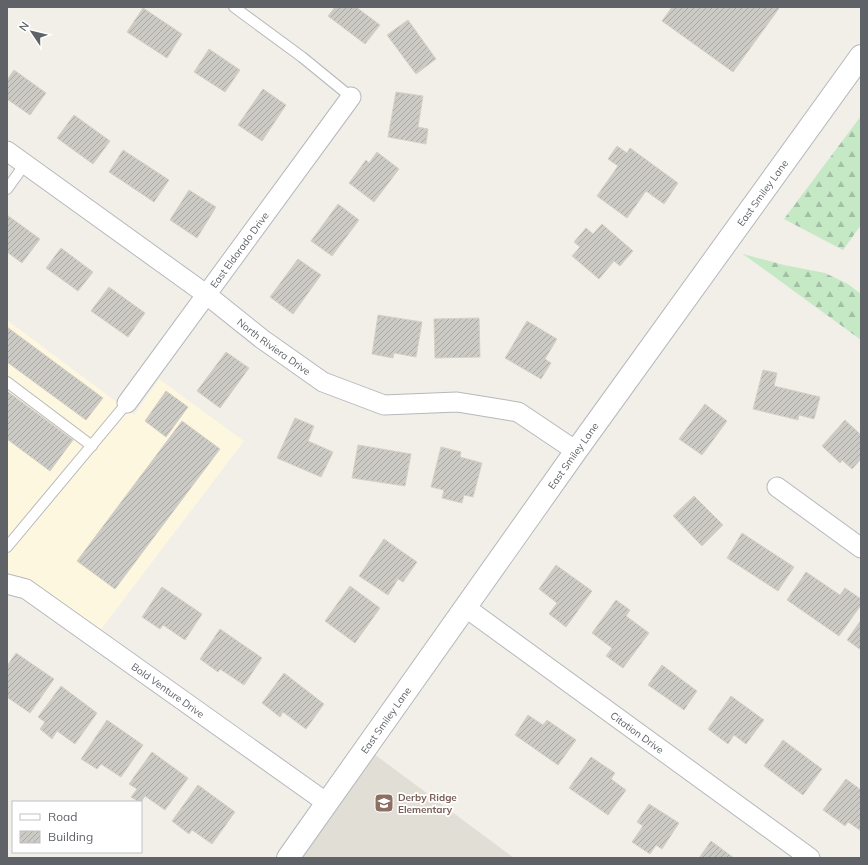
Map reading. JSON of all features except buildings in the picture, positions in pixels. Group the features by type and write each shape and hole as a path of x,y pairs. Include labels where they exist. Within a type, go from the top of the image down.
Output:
{"street":[{"name":"East Smiley Lane","path":"288,858 576,451 861,56"},
{"name":"East Eldorado Drive","path":"128,403 351,97"},
{"name":"North Riviera Drive","path":"7,151 207,295 262,339 323,382 384,405 457,402 518,412 576,451"},
{"path":"777,487 861,548"},
{"name":"Bold Venture Drive","path":"7,584 26,589 327,803"},
{"name":"Citation Drive","path":"465,607 810,858"}],"lane":[{"path":"234,7 302,57 351,97"},
{"path":"7,189 25,164"},
{"path":"7,382 92,446"},
{"path":"7,547 128,403"}],"shaded area":[{"path":"7,320 134,415 159,379 244,441 99,632 33,586 7,572"},
{"name":"Derby Ridge Elementary","path":"366,748 514,858 292,858"}],"green space":[{"path":"861,116 861,225 843,250 784,219"},
{"path":"743,254 784,265 825,273 848,284 861,294 861,340"}],"place":[{"name":"Derby Ridge Elementary","path":"384,803"}]}
